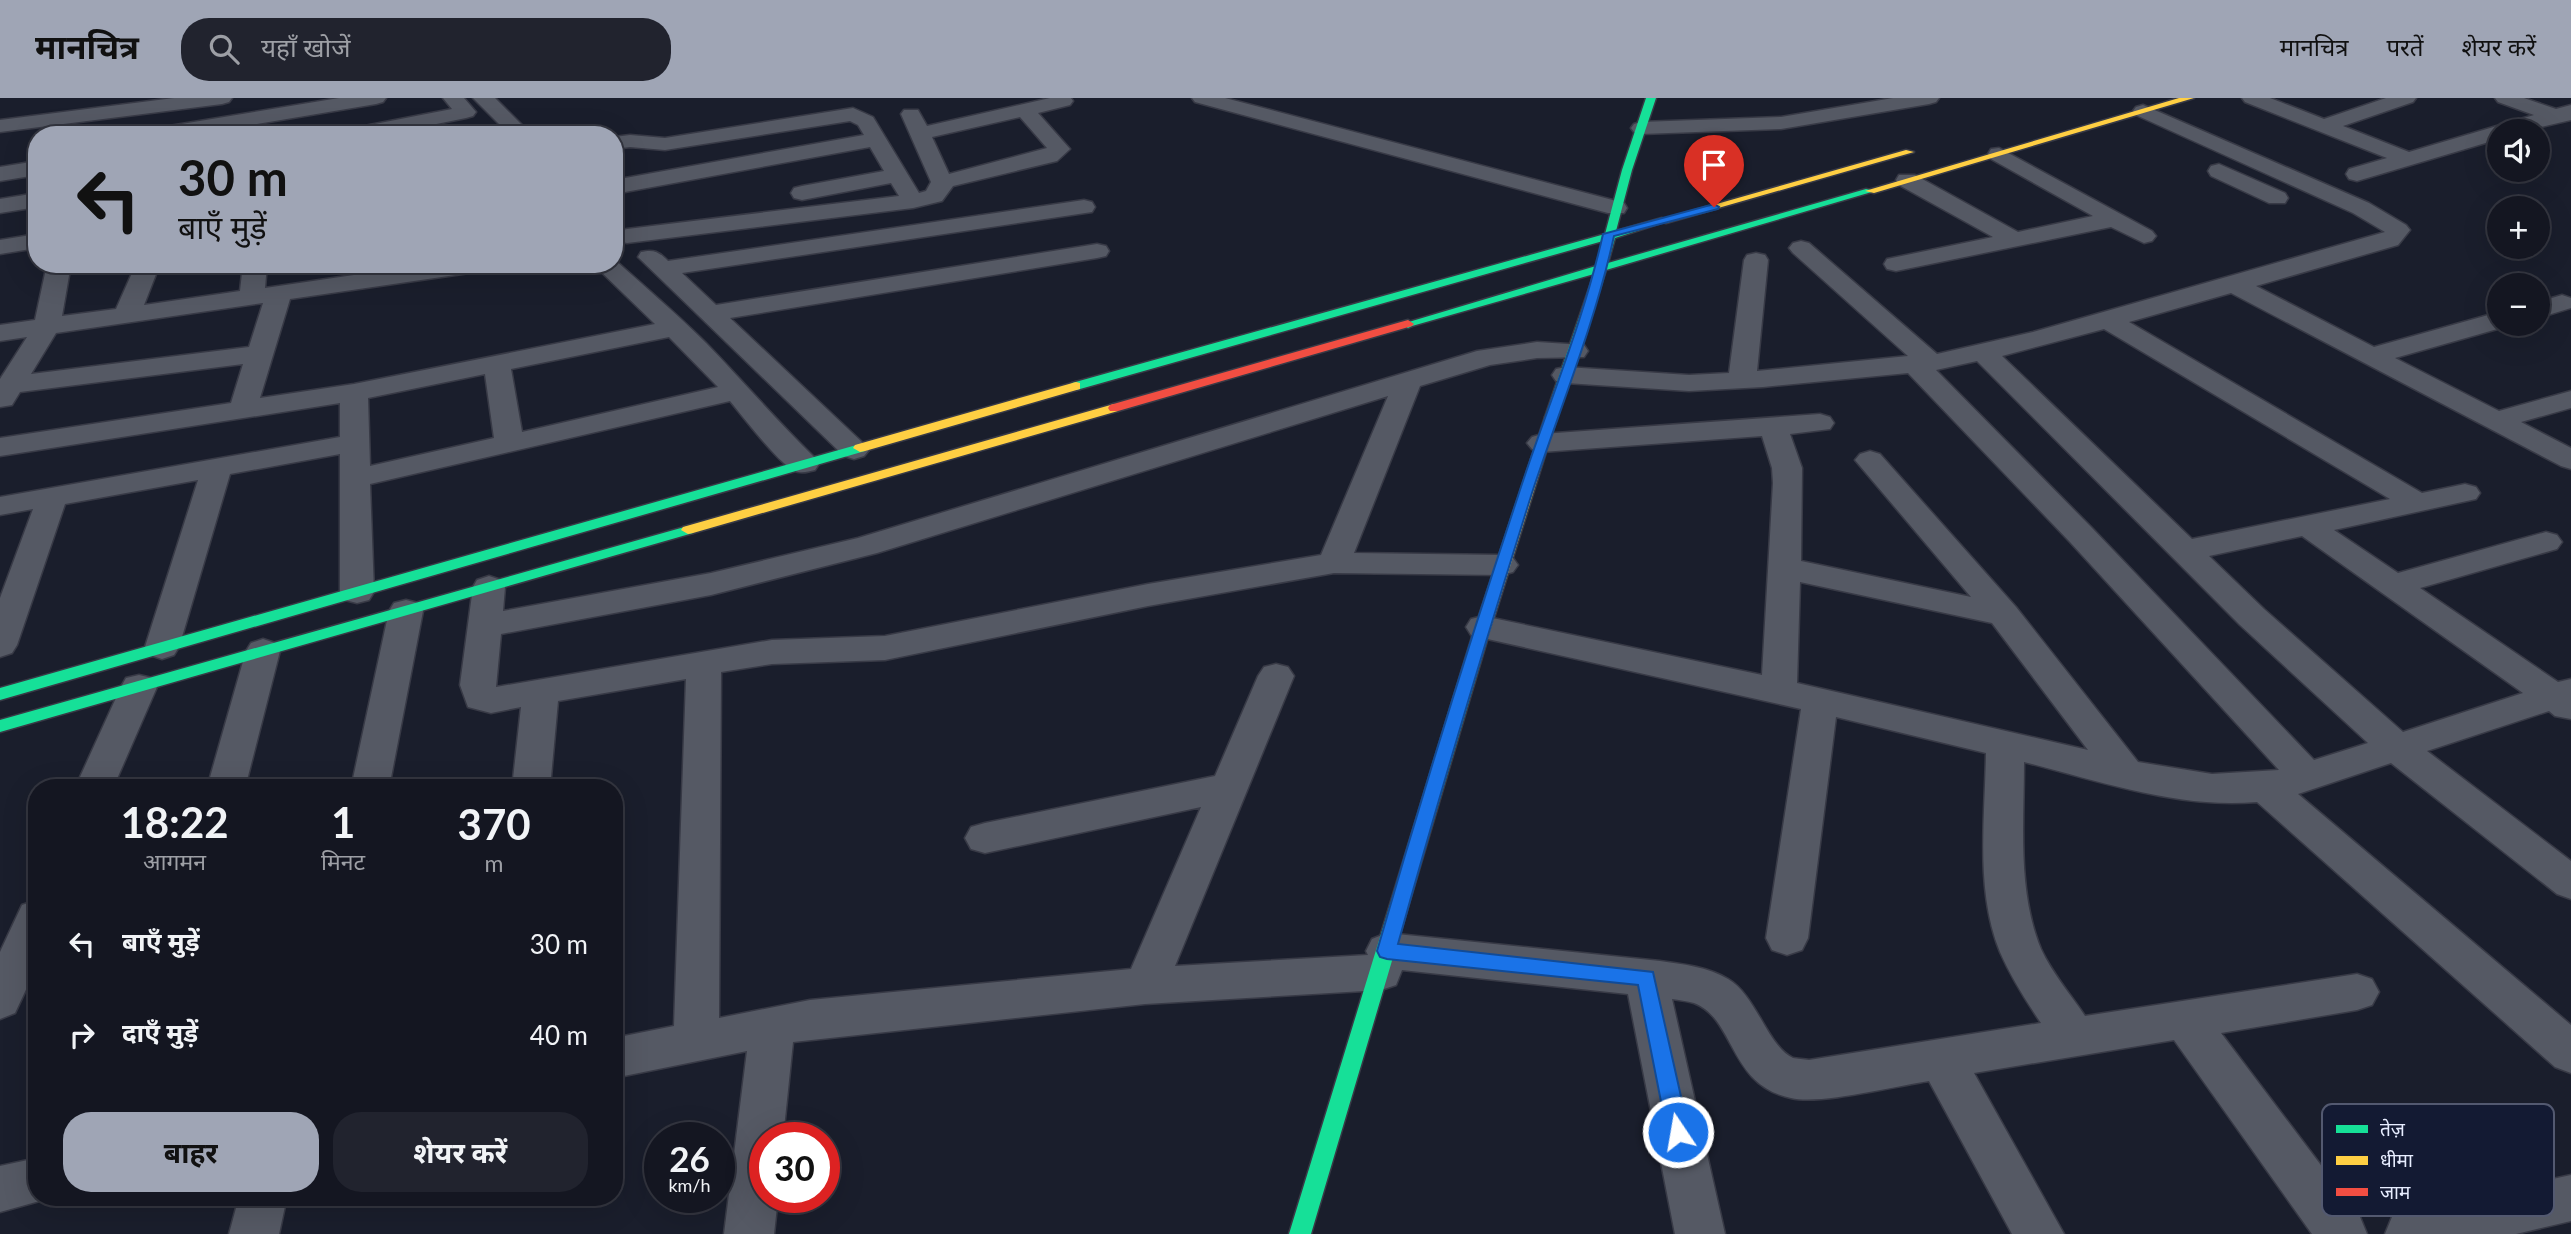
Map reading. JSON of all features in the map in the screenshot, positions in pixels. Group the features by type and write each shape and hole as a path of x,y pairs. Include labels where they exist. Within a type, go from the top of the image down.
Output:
{"street":[{"path":"0,126 222,98"},
{"path":"206,126 376,98"},
{"path":"419,126 515,98"},
{"path":"1202,98 1616,208"},
{"path":"1300,1234 1384,961 1428,804 1502,565 1571,363 1651,98"},
{"path":"1641,128 1781,123 1928,98"},
{"path":"2139,121 2189,98"},
{"path":"2252,98 2409,159"},
{"path":"2322,126 2406,98"},
{"path":"2505,98 2566,116"},
{"path":"623,229 913,201 939,192 938,173 916,124 1025,110 1063,102"},
{"path":"143,126 146,108"},
{"path":"474,108 506,126"},
{"path":"938,173 1049,156 1059,149 1025,110"},
{"path":"623,142 665,144 845,113 860,116 877,139 913,201"},
{"path":"0,726 2111,120 2139,121 2361,208 2398,230 2390,240 1984,353 1922,363 1689,383 1514,352 1487,357 866,546 710,584 485,626"},
{"path":"2357,174 2487,136"},
{"path":"623,185 877,139"},
{"path":"0,694 1922,148"},
{"path":"1999,154 2144,236"},
{"path":"2194,159 2277,198"},
{"path":"0,174 28,169"},
{"path":"623,228 898,175"},
{"path":"1907,180 2014,239"},
{"path":"0,206 28,201"},
{"path":"662,269 1084,207"},
{"path":"1896,264 2114,219"},
{"path":"623,232 854,450"},
{"path":"0,247 28,242"},
{"path":"1801,248 1922,363 2307,777"},
{"path":"709,314 1097,251"},
{"path":"1742,380 1756,260"},
{"path":"5,393 47,326 57,273"},
{"path":"127,314 144,273"},
{"path":"252,297 255,273"},
{"path":"0,333 279,293 366,273"},
{"path":"615,273 675,328 804,464"},
{"path":"2232,284 2571,460"},
{"path":"243,409 279,293"},
{"path":"2106,319 2417,503"},
{"path":"2371,356 2487,323"},
{"path":"0,447 354,391 675,328"},
{"path":"1984,353 2184,551 2397,748 2571,883"},
{"path":"5,393 260,354"},
{"path":"497,363 509,443"},
{"path":"1334,563 1408,382"},
{"path":"354,391 358,592"},
{"path":"357,478 737,391"},
{"path":"2495,421 2571,399"},
{"path":"1542,443 1820,423"},
{"path":"1773,426 1787,468 1779,691"},
{"path":"0,506 216,470 355,443"},
{"path":"1870,460 2004,615 2125,772"},
{"path":"163,647 216,470"},
{"path":"2184,551 2465,493"},
{"path":"0,645 52,498"},
{"path":"2309,527 2565,699"},
{"path":"2393,585 2546,542"},
{"path":"489,587 478,685 481,698 491,700 772,652 885,648 1148,595 1334,563 1502,565"},
{"path":"1784,568 2004,615"},
{"path":"372,779 406,611"},
{"path":"1483,627 1820,700 2213,790 2265,787 2307,777 2565,699"},
{"path":"228,779 263,651"},
{"path":"696,1041 704,664"},
{"path":"1145,986 1276,676"},
{"path":"98,779 139,687"},
{"path":"532,779 541,693"},
{"path":"1787,938 1820,700"},
{"path":"2005,744 2005,848 2012,928 2022,953 2075,1038"},
{"path":"985,838 1230,787"},
{"path":"2265,787 2571,1053"},
{"path":"0,1000 28,937"},
{"path":"623,1056 810,1018 1384,961 1646,978 1699,986 1715,993 1733,1011 1768,1065 1785,1077 1809,1080 2357,992"},
{"path":"1646,978 1700,1234"},
{"path":"2185,1020 2322,1207"},
{"path":"749,1234 772,1026"},
{"path":"1942,1060 2039,1234"},
{"path":"0,1189 28,1183"},
{"path":"254,1234 261,1206"},
{"path":"2329,1216 2342,1234"},
{"path":"2410,1234 2490,1216"}],"traffic: fast":[{"path":"1551,417 1601,269 1627,170 1651,98"},
{"path":"1408,324 1870,191"},
{"path":"1076,386 1662,221"},
{"path":"0,694 860,448"},
{"path":"0,726 688,530"},
{"path":"1300,1234 1480,637"}],"traffic: slow":[{"path":"1870,191 2189,98"},
{"path":"1662,221 1909,152"},
{"path":"860,448 1076,386"},
{"path":"688,530 1114,408"},
{"path":"1480,637 1551,417"}],"traffic: jam":[{"path":"1114,408 1408,324"}],"route":[{"path":"1678,1132 1646,978 1387,951 1428,804 1502,565 1554,406 1575,351 1609,234 1714,207"}]}
